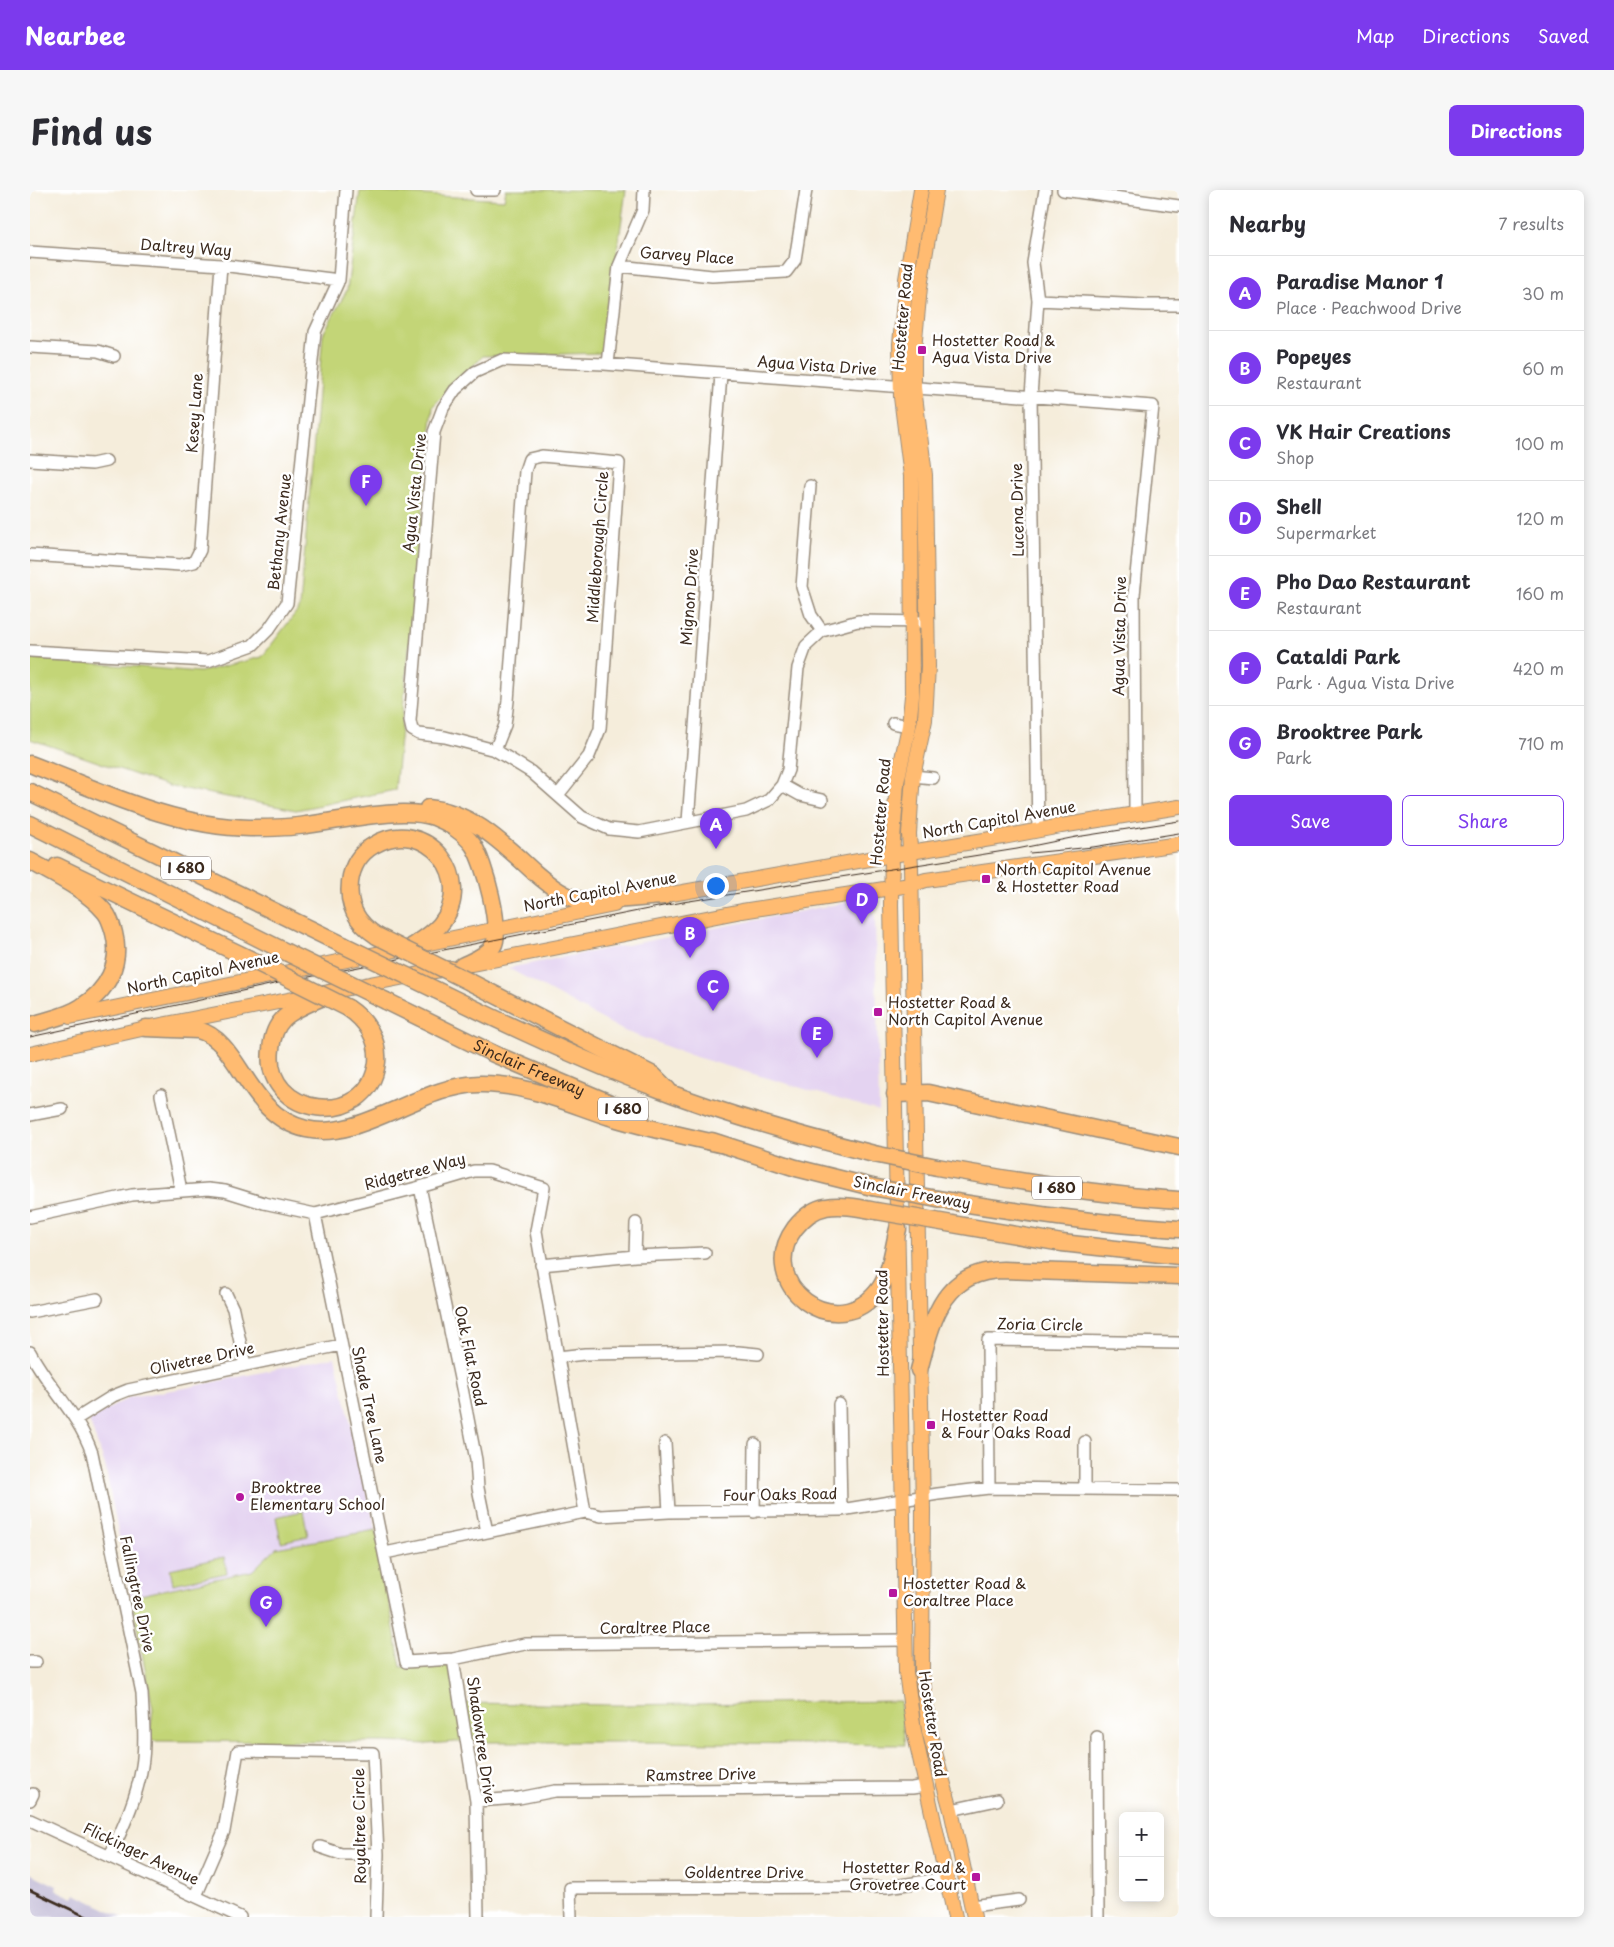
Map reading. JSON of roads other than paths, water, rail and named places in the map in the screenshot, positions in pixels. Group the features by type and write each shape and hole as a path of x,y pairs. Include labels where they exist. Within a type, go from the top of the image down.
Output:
{"highway":[{"path":"30,764 148,810 210,824 248,828 285,827 376,815 423,814 442,820 466,838 473,846 482,864 497,929 496,941 491,950 462,966"},
{"name":"Sinclair Freeway","path":"30,792 509,1026 672,1094 801,1135 874,1154 1060,1188 1140,1198 1179,1200"},
{"path":"376,815 411,807 446,811 466,818 495,837 557,890 580,900 664,896"},
{"name":"Sinclair Freeway","path":"30,824 494,1054 570,1088 720,1144 796,1168 937,1199 1058,1218 1136,1227 1179,1229"},
{"path":"413,946 431,933 446,916 452,901 452,875 443,858 428,844 410,838 388,838 368,848 361,855 351,874 349,896 351,906 361,924 376,936 654,1075 672,1094"},
{"path":"30,853 254,962 348,1008 356,1013 368,1026 376,1044 377,1064 370,1083 356,1098 338,1107 318,1108 299,1103 283,1090 273,1073 270,1054 274,1036 283,1019 291,1013 331,993"},
{"path":"30,861 79,890 98,905 106,914 111,924 117,946 117,956 110,978 98,994 74,1012 32,1024"},
{"path":"146,1028 206,1032 222,1044 265,1106 280,1118 306,1129 337,1130 442,1090 468,1084 492,1084 529,1090 630,1123 720,1144"},
{"path":"895,1094 928,1093 1179,1147"},
{"path":"898,1229 885,1278 880,1287 864,1303 847,1311 830,1312 806,1303 792,1288 784,1265 787,1243 798,1224 815,1210 826,1207 849,1207 876,1211 1062,1243 1179,1256"},
{"path":"920,1370 936,1312 952,1290 974,1275 993,1270 1003,1270 1179,1276"}],"main road":[{"name":"Hostetter Road","path":"921,190 906,279 900,344 925,475 927,699 924,726 913,776 909,834 911,852 910,885 922,1497 922,1670 929,1731 951,1810 973,1912"},
{"name":"Hostetter Road","path":"936,190 920,287 914,350 907,388 911,476 912,696 909,726 897,782 892,855 892,887 903,1500 909,1699 954,1917"},
{"name":"North Capitol Avenue","path":"32,1024 664,896 892,855 1179,807"},
{"path":"30,1054 146,1028 742,911 910,885 926,880 1179,844"}],"street":[{"name":"Bethany Avenue","path":"30,651 208,661 253,645 269,629 287,603 315,332 338,280 346,190"},
{"path":"476,190 495,190"},
{"path":"608,364 620,266 643,210 644,190"},
{"name":"Garvey Place","path":"620,266 712,276 786,272 795,260 806,190"},
{"name":"Lucena Drive","path":"1038,831 1031,396 1038,300 1033,263 1045,190"},
{"path":"1063,190 1179,206"},
{"name":"Daltrey Way","path":"30,252 221,265 338,280"},
{"name":"Kesey Lane","path":"30,555 180,565 194,562 200,550 221,265"},
{"path":"1038,300 1179,305"},
{"path":"30,347 98,351 114,356"},
{"name":"Agua Vista Drive","path":"495,750 445,737 419,734 412,730 410,721 434,432 443,408 455,390 475,372 502,360 608,364 1153,406 1134,596 1136,814"},
{"name":"Mignon Drive","path":"688,822 722,374"},
{"name":"Middleborough Circle","path":"495,750 505,725 508,701 525,471 529,459 542,456 619,463 600,729 589,756 558,795"},
{"path":"30,460 92,464 106,461"},
{"path":"810,486 802,587 811,615 822,630"},
{"path":"495,750 530,772 582,817 609,829 639,832 746,811 769,800 782,785 788,770 798,668 806,646 822,630 858,621 927,622"},
{"path":"893,723 909,726"},
{"name":"Hostetter Road","path":"913,776 932,778"},
{"path":"782,785 800,795 822,800"},
{"path":"161,1095 181,1190"},
{"path":"30,1115 62,1109"},
{"name":"Ridgetree Way","path":"30,1217 106,1199 181,1190 208,1189 225,1190 264,1202 315,1214 474,1171 489,1171 544,1188 536,1231 585,1512"},
{"name":"Oak Flat Road","path":"420,1187 461,1383 487,1532"},
{"name":"Shade Tree Lane","path":"315,1214 406,1662"},
{"path":"635,1256 636,1223"},
{"path":"541,1266 635,1256 705,1252"},
{"path":"226,1294 233,1309 246,1365"},
{"path":"30,1312 98,1299"},
{"name":"Zoria Circle","path":"989,1488 988,1340 1179,1343"},
{"name":"Olivetree Drive","path":"76,1419 113,1396 128,1390 341,1345"},
{"name":"Fallingtree Drive","path":"30,1352 34,1369 76,1419 85,1433 92,1453 142,1692 144,1724 142,1765 130,1813 110,1856"},
{"path":"558,1358 585,1354 738,1352 758,1354"},
{"path":"839,1404 841,1510"},
{"path":"1085,1442 1085,1488"},
{"path":"665,1443 669,1512"},
{"path":"754,1512 755,1444"},
{"name":"Four Oaks Road","path":"385,1553 585,1512 601,1516 669,1512 841,1510 989,1488 1179,1490"},
{"name":"Coraltree Place","path":"406,1662 453,1658 524,1644 906,1640"},
{"name":"Shadowtree Drive","path":"453,1658 476,1801 478,1917"},
{"path":"1097,1737 1098,1917"},
{"name":"Royaltree Circle","path":"196,1896 224,1832 238,1750 373,1753 378,1854 376,1917"},
{"name":"Ramstree Drive","path":"476,1801 518,1798 555,1791 912,1788 926,1786"},
{"path":"951,1810 997,1800"},
{"name":"Flickinger Avenue","path":"30,1820 240,1917"},
{"path":"320,1847 340,1854 378,1854"},
{"name":"Goldentree Drive","path":"571,1917 570,1888 888,1887 946,1878"},
{"path":"973,1912 1019,1900"}],"tram line":[{"path":"30,1037 274,984 683,902 1017,849 1076,837 1179,821"},
{"path":"1030,853 1093,847 1179,833"}],"railway":[{"path":"30,1890 87,1917"}],"place":[{"name":"Hostetter Road & Agua Vista Drive","path":"922,350"},
{"name":"Cataldi Park","path":"366,506"},
{"name":"Paradise Manor 1","path":"716,849"},
{"name":"North Capitol Avenue & Hostetter Road","path":"986,879"},
{"name":"Shell","path":"862,924"},
{"name":"Popeyes","path":"690,958"},
{"name":"VK Hair Creations","path":"713,1011"},
{"name":"Hostetter Road & North Capitol Avenue","path":"878,1012"},
{"name":"Pho Dao Restaurant","path":"817,1058"},
{"name":"Hostetter Road & Four Oaks Road","path":"931,1425"},
{"name":"Brooktree Elementary School","path":"240,1497"},
{"name":"Hostetter Road & Coraltree Place","path":"893,1593"},
{"name":"Brooktree Park","path":"266,1627"},
{"name":"Hostetter Road & Grovetree Court","path":"976,1877"}]}
